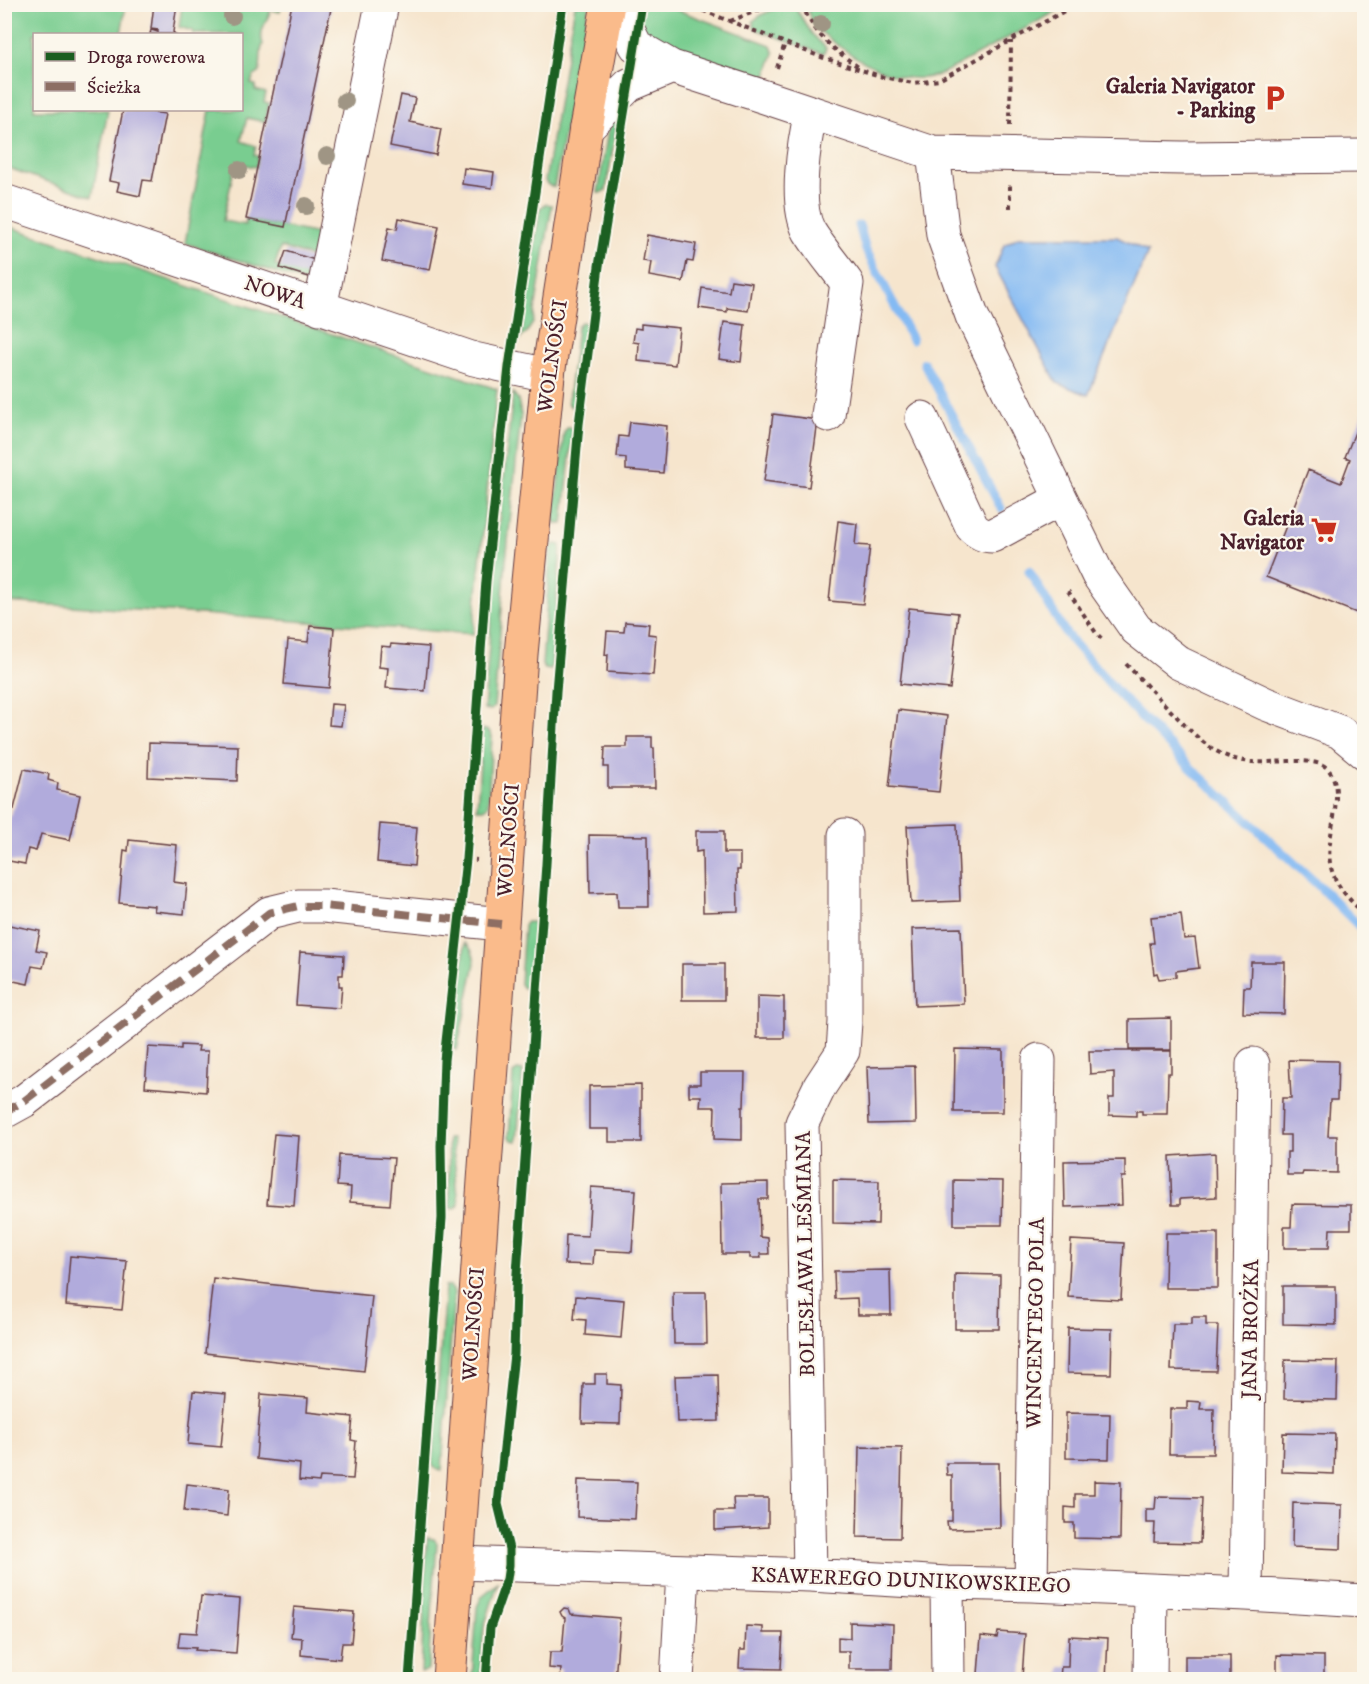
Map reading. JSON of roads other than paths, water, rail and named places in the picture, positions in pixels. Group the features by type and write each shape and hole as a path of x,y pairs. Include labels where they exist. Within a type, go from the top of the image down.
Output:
{"main road":[{"name":"WOLNOŚCI","path":"449,1680 521,654 548,375 586,128 608,4"}],"street":[{"path":"320,308 382,4"},
{"path":"615,4 636,46 672,68 933,153 1183,158 1365,156"},
{"path":"586,128 629,86 672,68"},
{"path":"811,112 802,167 803,214 809,230 847,283 828,415"},
{"path":"933,153 943,235 972,316 1098,575 1136,629 1179,663 1266,704 1340,732 1365,752"},
{"name":"NOWA","path":"4,201 474,359 548,375"},
{"path":"922,418 972,526 978,533 993,536 1060,499"},
{"name":"BOLESŁAWA LEŚMIANA","path":"810,1575 802,1123 820,1086 843,1051 845,836"},
{"path":"4,1112 24,1101 269,913 298,906 324,906 501,924"},
{"name":"WINCENTEGO POLA","path":"1032,1585 1039,1060"},
{"name":"JANA BROŻKA","path":"1246,1594 1253,1064"},
{"name":"KSAWEREGO DUNIKOWSKIEGO","path":"457,1563 810,1575 1365,1601"},
{"path":"677,1680 683,1572"},
{"path":"946,1583 948,1680"},
{"path":"1150,1680 1151,1591"}],"water":[{"path":"1018,237 1117,237 1148,252 1088,395 1057,383 995,267 1004,245"}],"waterway":[{"path":"859,225 866,250 912,340"},
{"path":"924,363 1001,508"},
{"path":"1029,571 1066,634 1118,693 1190,767 1319,886 1364,931"}],"place":[{"name":"Galeria Navigator - Parking","path":"1275,98"},
{"name":"Galeria Navigator","path":"1324,530"}]}
